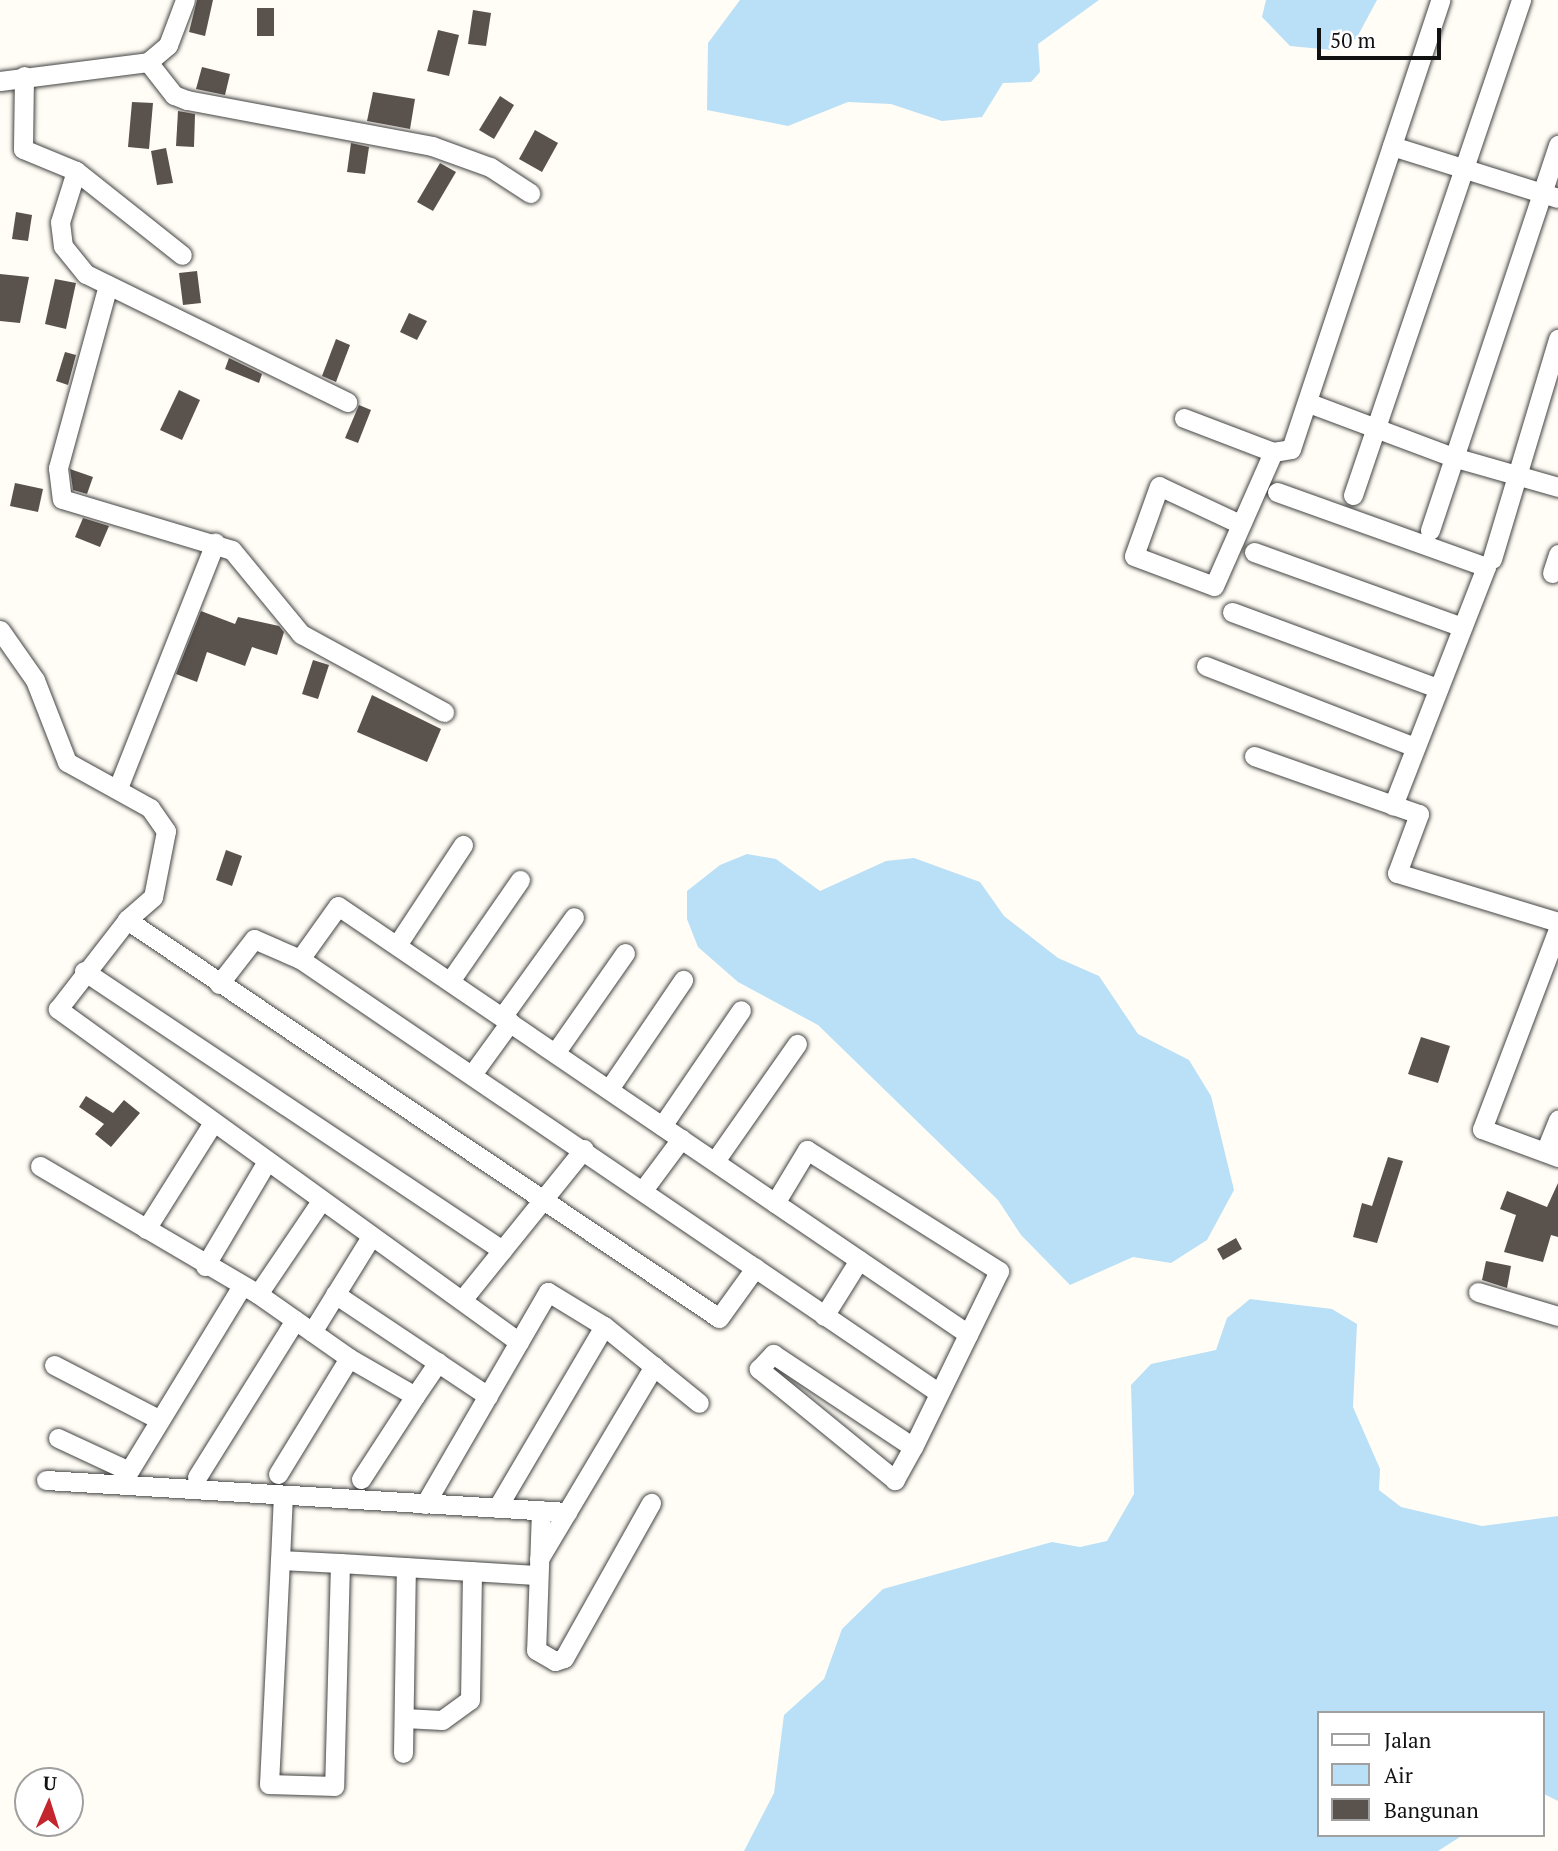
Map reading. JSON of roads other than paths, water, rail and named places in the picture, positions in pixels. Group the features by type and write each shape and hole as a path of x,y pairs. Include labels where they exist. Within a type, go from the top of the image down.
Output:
{"street":[{"path":"0,81 148,62 168,45 185,0"},
{"path":"1184,418 1273,452 1291,449 1309,403 1440,0"},
{"path":"1353,495 1460,169 1521,0"},
{"path":"148,62 174,95 187,100 432,146 480,162 530,193"},
{"path":"24,76 23,149 76,171 182,255"},
{"path":"1430,530 1453,457 1550,196 1558,145"},
{"path":"1392,146 1550,196"},
{"path":"76,171 60,222 63,246 86,274 347,402"},
{"path":"108,285 72,402 57,489 71,505 120,522 215,543 248,563 301,634 444,712"},
{"path":"1492,559 1558,339"},
{"path":"1309,403 1453,457 1558,487"},
{"path":"1240,524 1159,486 1134,556 1214,586 1273,452"},
{"path":"1277,492 1486,567 1393,805"},
{"path":"118,788 215,543"},
{"path":"1254,552 1462,627"},
{"path":"1552,573 1558,554"},
{"path":"1232,612 1438,688"},
{"path":"0,631 35,680 67,762 150,808 167,843 153,897 127,920 84,971 58,1009 212,1124 519,1342"},
{"path":"1206,666 1415,747"},
{"path":"1254,756 1419,814 1397,873 1558,922"},
{"path":"397,944 463,845"},
{"path":"450,981 520,880"},
{"path":"300,958 338,906 968,1334"},
{"path":"473,1073 574,917"},
{"path":"127,920 719,1318 755,1268"},
{"path":"1558,929 1482,1129 1552,1154 1558,1119"},
{"path":"219,984 254,939 300,958 473,1073 939,1394"},
{"path":"555,1053 625,953"},
{"path":"84,971 502,1250"},
{"path":"609,1089 683,980"},
{"path":"662,1125 741,1010"},
{"path":"715,1161 797,1044"},
{"path":"146,1229 212,1124"},
{"path":"643,1190 681,1139"},
{"path":"463,1300 584,1149"},
{"path":"775,1203 807,1150 999,1270 913,1447 895,1480 759,1369 773,1354 913,1447"},
{"path":"205,1266 266,1163"},
{"path":"40,1166 205,1266 250,1290 349,1358 415,1396"},
{"path":"58,1438 129,1471 160,1420 250,1290 321,1201"},
{"path":"312,1332 371,1237"},
{"path":"824,1316 859,1260"},
{"path":"425,1504 548,1292 604,1326 699,1403"},
{"path":"1478,1292 1558,1316"},
{"path":"335,1294 488,1396"},
{"path":"197,1476 295,1320"},
{"path":"497,1508 604,1326"},
{"path":"278,1474 349,1358"},
{"path":"361,1479 438,1362"},
{"path":"54,1365 160,1420"},
{"path":"537,1569 567,1512 654,1366"},
{"path":"46,1480 567,1512"},
{"path":"283,1495 269,1784 334,1786 340,1563"},
{"path":"541,1510 536,1650 555,1661 564,1658 651,1503"},
{"path":"280,1560 472,1571 537,1569"},
{"path":"403,1753 406,1567"},
{"path":"404,1718 442,1720 470,1700 472,1571"}],"water":[{"path":"740,0 1099,0 1038,44 1040,72 1031,82 1003,83 982,117 942,121 891,104 848,102 788,126 707,110 708,43"},
{"path":"1266,0 1377,0 1356,39 1332,50 1290,46 1262,17"},
{"path":"747,854 776,859 820,891 886,861 914,858 980,882 1004,916 1058,958 1099,976 1138,1034 1189,1060 1211,1096 1234,1190 1207,1240 1171,1263 1133,1257 1070,1285 1021,1235 998,1200 818,1025 738,982 698,947 687,919 687,891 720,865"},
{"path":"1250,1299 1332,1309 1357,1324 1353,1407 1380,1469 1379,1490 1401,1507 1482,1526 1558,1516 1558,1801 1544,1794 1544,1711 1316,1711 1316,1837 1460,1837 1438,1851 744,1851 774,1793 784,1715 824,1679 842,1629 883,1589 1052,1542 1080,1547 1107,1541 1134,1494 1131,1385 1151,1364 1216,1350 1227,1318"}]}
